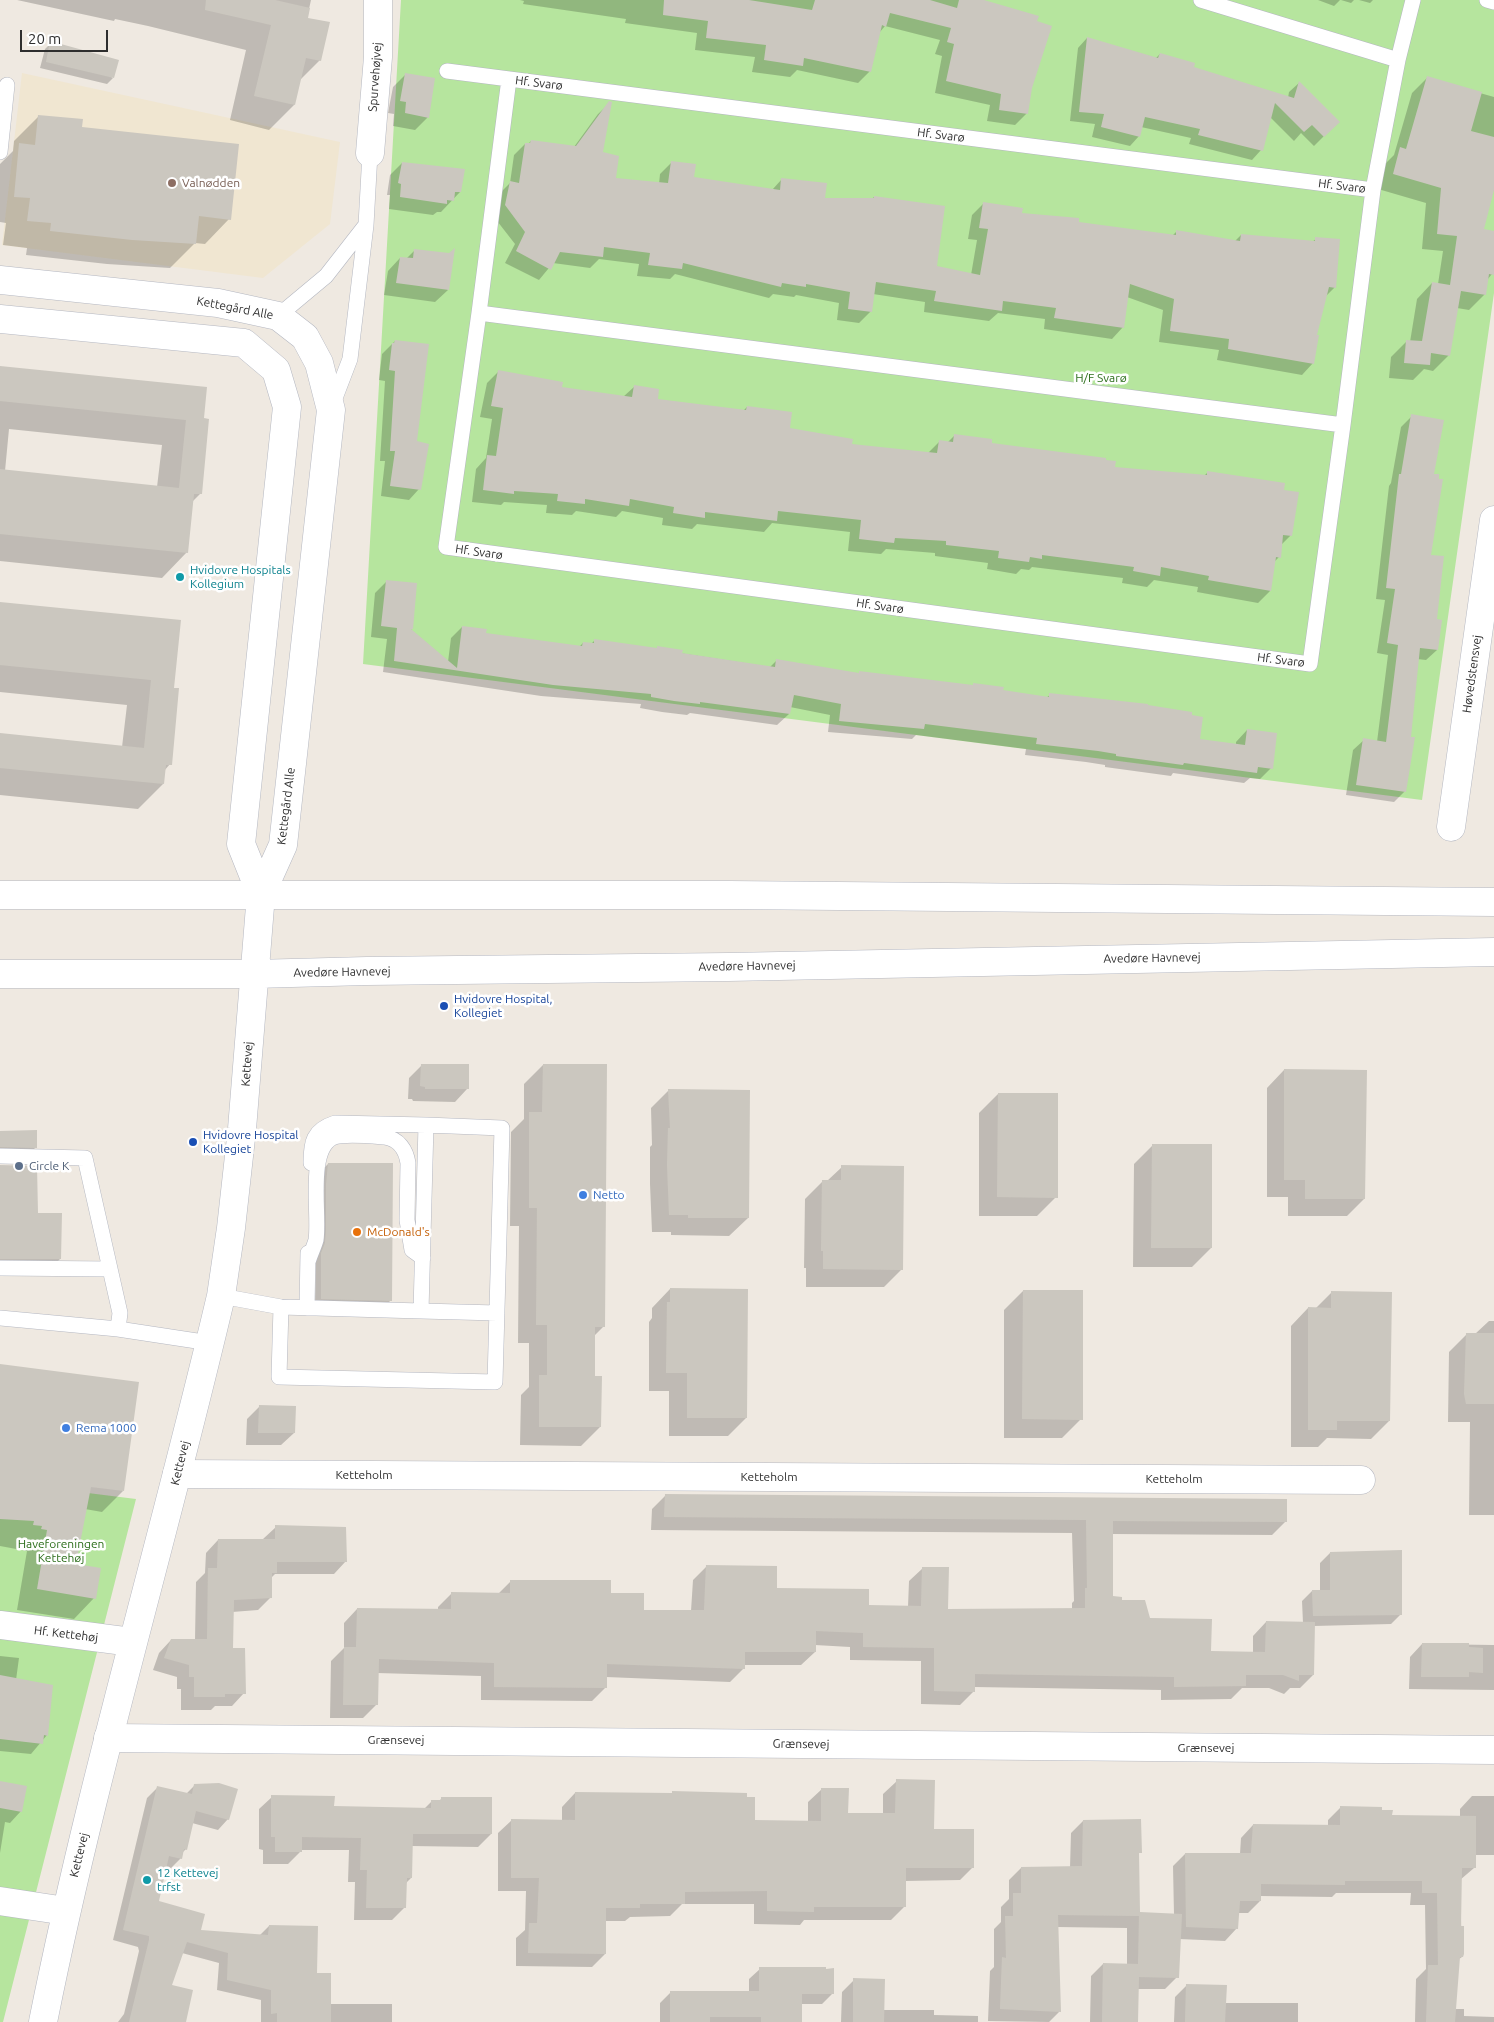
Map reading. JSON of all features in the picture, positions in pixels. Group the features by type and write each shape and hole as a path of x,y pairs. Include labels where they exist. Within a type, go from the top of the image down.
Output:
{"street":[{"name":"Spurvehøjvej","path":"370,153 378,57 378,0"},
{"name":"Kettegård Alle","path":"0,280 218,303 278,316 305,337 320,363 331,410 283,845 261,894"},
{"path":"0,319 244,343 276,370 287,408 241,844 261,894"},
{"name":"Høvedstensvej","path":"1451,827 1494,520"},
{"path":"0,894 729,895 1494,902"},
{"name":"Kettevej","path":"43,2022 66,1911 108,1738 221,1296 242,1129 261,894"},
{"name":"Avedøre Havnevej","path":"0,974 254,974 1494,952"},
{"name":"Ketteholm","path":"177,1474 1361,1480"},
{"name":"Hf. Kettehøj","path":"0,1625 132,1642"},
{"name":"Grænsevej","path":"108,1738 1494,1750"},
{"path":"0,1901 66,1911"}],"lane":[{"path":"1201,0 1398,60"},
{"name":"Hf. Svarø","path":"508,79 479,313 446,547 1310,664 1373,190 1398,60 1413,0"},
{"path":"1487,0 1494,2"},
{"name":"Hf. Svarø","path":"447,71 1373,190"},
{"path":"0,152 7,85"},
{"path":"331,410 350,359 366,225 370,153"},
{"path":"278,316 326,276 366,225"},
{"path":"479,313 1343,425"},
{"path":"281,1307 279,1377 495,1382 502,1128 334,1123 319,1130 314,1137 311,1151 306,1308"},
{"path":"421,1311 426,1126"},
{"path":"308,1262 316,1241 318,1158 326,1143 332,1138 340,1136 387,1137 395,1140 402,1146 408,1163 407,1220 412,1250 422,1258"},
{"path":"0,1156 85,1158 120,1313 118,1329"},
{"path":"0,1268 110,1268"},
{"path":"221,1296 281,1307 497,1313"},
{"path":"0,1318 118,1329 210,1343"}],"shaded area":[{"name":"Valnødden","path":"22,73 340,142 330,224 263,278 2,245"}],"green space":[{"name":"H/F Svarø","path":"401,0 1494,0 1494,293 1422,800 363,664"},
{"name":"Haveforeningen Kettehøj","path":"0,1482 136,1499 3,2022 0,2022"}],"building":[{"path":"206,0 275,0 310,8 308,18 330,22 321,61 306,58 295,105 254,96 271,25 205,10"},
{"path":"664,0 749,0 812,10 815,0 930,0 957,8 959,0 984,0 1039,16 1037,21 1052,26 1032,88 1028,114 999,110 1001,94 946,81 954,44 947,42 951,28 890,13 886,27 882,25 871,72 804,58 803,66 764,60 766,45 706,38 708,21 663,15"},
{"path":"1087,37 1158,58 1160,53 1195,63 1194,67 1294,98 1299,81 1340,122 1324,137 1312,125 1304,132 1275,103 1263,151 1198,135 1200,129 1145,117 1140,137 1101,127 1104,114 1079,112"},
{"path":"50,41 119,60 114,78 46,62"},
{"path":"405,73 435,78 429,118 405,113 406,102 400,101"},
{"path":"1427,76 1482,92 1471,131 1494,137 1494,190 1484,229 1494,231 1494,275 1489,274 1486,295 1461,291 1450,356 1431,353 1430,365 1404,363 1406,340 1422,341 1432,282 1450,285 1457,236 1437,234 1441,188 1393,174 1400,147 1406,149"},
{"path":"609,101 612,102 603,152 619,156 616,178 668,183 671,161 696,164 694,177 780,190 781,178 827,183 825,198 874,198 874,196 945,206 937,266 980,275 988,229 979,228 983,202 1023,208 1022,213 1079,218 1079,222 1176,235 1176,230 1240,241 1241,234 1315,241 1315,237 1340,239 1336,288 1329,287 1317,335 1319,335 1314,364 1228,349 1229,339 1170,331 1174,299 1130,284 1124,328 1054,318 1056,308 1003,301 1002,311 934,301 936,291 876,282 872,312 848,309 850,292 806,284 806,287 782,283 781,287 683,263 682,269 648,265 650,253 604,247 603,257 560,252 551,270 516,251 525,232 505,205 510,181 519,183 525,143 530,143 531,140 576,146"},
{"path":"38,115 83,119 82,127 239,144 231,220 199,216 196,244 132,240 50,231 51,223 27,221 30,198 14,197 19,143 35,145"},
{"path":"402,162 465,169 461,192 455,192 454,201 447,200 447,204 400,197 401,184 398,183"},
{"path":"455,248 449,290 396,283 400,257 413,258 414,249 449,253"},
{"path":"395,340 429,344 417,441 429,444 421,490 390,486 395,451 390,451 395,371 389,370 392,343"},
{"path":"0,366 207,387 204,418 209,419 202,494 194,494 188,553 0,534 0,469 179,488 186,420 0,401"},
{"path":"498,370 563,382 562,387 632,397 634,385 659,389 658,399 746,410 747,406 792,412 790,428 853,439 852,444 937,453 939,440 953,442 954,434 992,439 992,443 1106,458 1106,460 1116,461 1115,467 1207,475 1207,471 1285,483 1284,490 1299,492 1292,536 1283,535 1281,558 1276,557 1271,591 1208,580 1209,576 1161,567 1160,576 1133,571 1134,567 1042,555 1042,559 1030,557 1029,562 998,558 999,551 946,545 946,541 895,538 894,543 859,539 861,520 778,511 777,521 705,512 705,518 673,513 674,507 630,499 629,506 585,499 585,504 557,501 558,494 514,491 514,494 483,490 487,455 496,456 503,408 491,406"},
{"path":"1411,414 1444,420 1434,474 1439,474 1439,479 1443,479 1431,555 1444,556 1437,619 1442,620 1438,650 1420,648 1411,737 1415,737 1406,792 1356,785 1363,738 1386,742 1398,645 1387,643 1395,589 1386,588 1399,474 1401,474"},
{"path":"386,580 417,583 413,629 411,629 457,668 462,626 487,629 486,633 582,646 583,642 594,643 594,639 683,650 682,653 775,667 776,659 859,673 859,671 1004,687 1003,690 1049,697 1049,693 1148,704 1192,712 1192,715 1203,717 1200,739 1245,745 1247,729 1277,733 1273,769 1258,767 1257,773 1184,763 1183,765 1116,756 1116,754 1098,751 1036,744 1037,738 925,724 924,729 839,721 841,704 794,695 790,714 700,702 700,704 674,701 651,697 651,694 553,685 394,661 397,628 381,626"},
{"path":"0,602 181,620 174,688 179,688 172,765 166,765 164,784 0,768 0,733 144,748 151,680 0,665"},
{"path":"421,1064 469,1064 469,1089 425,1089 425,1087 420,1086"},
{"path":"543,1064 607,1064 605,1327 595,1327 595,1376 602,1376 601,1427 539,1427 539,1375 547,1375 547,1325 536,1325 537,1208 529,1208 529,1112 542,1112"},
{"path":"1284,1069 1367,1070 1365,1199 1305,1199 1305,1180 1284,1180"},
{"path":"668,1089 750,1090 749,1218 688,1218 688,1215 669,1215 667,1165 668,1128 670,1128"},
{"path":"998,1093 1058,1093 1058,1198 997,1197"},
{"path":"37,1130 37,1148 0,1147 0,1131"},
{"path":"1152,1144 1212,1144 1212,1248 1151,1248"},
{"name":"McDonald's","path":"328,1163 393,1163 392,1301 321,1299 321,1253 325,1243"},
{"path":"0,1165 37,1166 38,1213 62,1213 61,1259 0,1259"},
{"path":"841,1165 904,1166 903,1270 823,1269 823,1251 821,1251 822,1180 841,1180"},
{"path":"670,1288 748,1289 747,1418 687,1418 687,1373 666,1373 667,1302 670,1302"},
{"path":"1023,1290 1083,1290 1083,1420 1022,1419"},
{"path":"1331,1291 1392,1292 1390,1421 1337,1421 1337,1430 1308,1430 1308,1307 1331,1308"},
{"path":"1466,1333 1494,1333 1494,1404 1466,1404 1464,1394"},
{"name":"Rema 1000","path":"0,1364 139,1382 124,1491 91,1487 76,1564 101,1568 96,1599 37,1589 47,1530 41,1529 42,1526 33,1525 34,1521 0,1519"},
{"path":"259,1405 296,1406 295,1433 258,1433"},
{"path":"665,1494 1287,1499 1287,1522 1113,1521 1113,1596 1122,1597 1122,1600 1145,1600 1150,1618 1212,1619 1211,1651 1265,1652 1266,1621 1315,1622 1314,1675 1299,1675 1299,1681 1283,1675 1246,1675 1246,1686 1174,1687 1174,1677 975,1674 975,1692 934,1691 934,1648 863,1647 863,1633 816,1631 816,1652 745,1652 745,1669 607,1664 607,1688 494,1687 494,1663 379,1659 378,1705 343,1705 344,1647 356,1647 357,1608 451,1609 451,1592 510,1593 510,1580 611,1580 611,1593 644,1593 644,1610 704,1610 706,1565 777,1566 777,1588 869,1589 869,1605 921,1606 922,1567 949,1567 948,1609 1085,1608 1085,1588 1087,1588 1086,1520 664,1517"},
{"path":"275,1525 346,1527 347,1562 277,1562 277,1573 272,1573 272,1598 234,1600 233,1648 245,1648 246,1694 225,1694 225,1697 194,1697 194,1677 189,1677 189,1665 164,1658 171,1639 207,1639 208,1568 217,1568 218,1539 275,1539"},
{"path":"1402,1550 1402,1615 1313,1616 1312,1590 1330,1590 1330,1552"},
{"path":"1422,1643 1469,1643 1469,1647 1483,1648 1483,1673 1469,1672 1469,1677 1421,1677"},
{"path":"0,1675 53,1685 48,1736 44,1735 43,1744 0,1739"},
{"path":"896,1779 935,1780 934,1829 974,1829 974,1868 906,1868 906,1907 814,1907 814,1912 767,1911 767,1891 685,1892 685,1904 640,1904 640,1908 606,1908 606,1954 528,1953 529,1923 537,1923 539,1878 511,1878 511,1819 575,1820 575,1792 672,1793 672,1791 747,1793 747,1797 755,1797 755,1820 821,1821 821,1788 849,1788 848,1813 895,1813"},
{"path":"0,1781 27,1786 22,1812 0,1808"},
{"path":"219,1783 238,1789 229,1820 196,1811 187,1850 184,1849 182,1859 169,1856 159,1901 205,1914 201,1930 268,1935 269,1925 318,1926 317,1973 331,1973 331,2022 277,2022 277,2013 271,2014 271,1990 227,1980 228,1953 187,1942 172,1985 193,1990 186,2022 129,2022 149,1936 123,1930 157,1786 192,1794 194,1784"},
{"path":"271,1795 335,1796 334,1806 431,1808 431,1800 441,1800 441,1797 492,1797 492,1834 413,1834 412,1878 407,1878 406,1908 366,1908 367,1870 360,1870 361,1838 302,1837 302,1852 275,1852 275,1837 271,1837"},
{"path":"1340,1806 1382,1807 1382,1810 1393,1810 1392,1815 1476,1816 1476,1868 1462,1868 1461,1926 1464,1926 1464,1954 1463,1957 1460,1957 1455,2022 1426,2022 1428,1965 1438,1965 1437,1893 1422,1893 1422,1881 1345,1881 1345,1885 1261,1884 1261,1901 1240,1901 1238,1929 1186,1927 1185,1853 1251,1853 1253,1824 1340,1825"},
{"path":"1141,1819 1142,1853 1139,1853 1140,1912 1182,1914 1179,1978 1139,1977 1138,2022 1102,2022 1103,1963 1138,1964 1139,1916 1058,1915 1061,2012 1000,2009 1002,1957 1006,1958 1005,1916 1013,1916 1013,1893 1021,1893 1021,1867 1082,1866 1083,1820"},
{"path":"759,1967 834,1968 834,1994 802,1994 802,2022 761,2022 761,2017 710,2017 710,2022 670,2022 670,1991 759,1991"},
{"path":"853,1978 885,1979 884,2022 853,2022"},
{"path":"1186,1984 1227,1985 1225,2022 1185,2022"}],"place":[{"name":"Valnødden","path":"172,183"},
{"name":"Hvidovre Hospitals Kollegium","path":"180,577"},
{"name":"Hvidovre Hospital, Kollegiet","path":"444,1006"},
{"name":"Hvidovre Hospital Kollegiet","path":"193,1142"},
{"name":"Circle K","path":"19,1166"},
{"name":"Netto","path":"583,1195"},
{"name":"McDonald's","path":"357,1232"},
{"name":"Rema 1000","path":"66,1428"},
{"name":"12 Kettevej trfst","path":"147,1880"}]}
